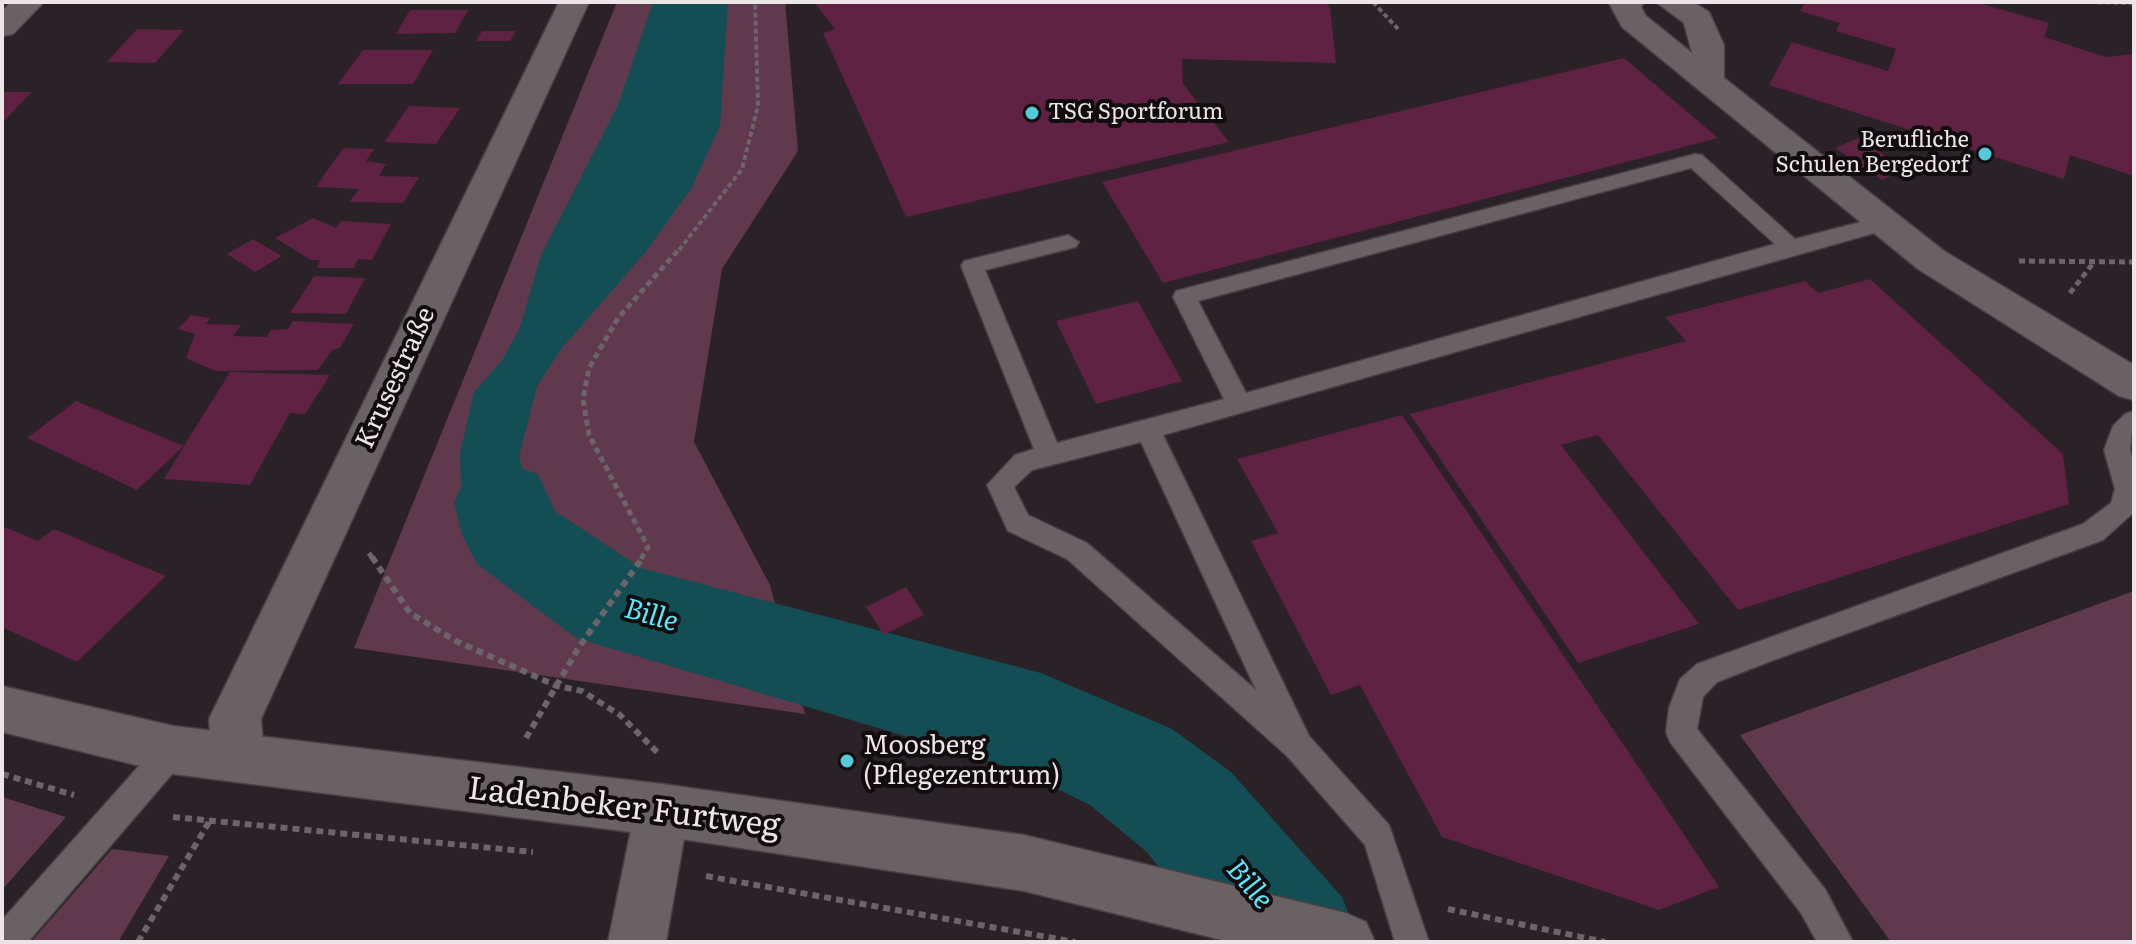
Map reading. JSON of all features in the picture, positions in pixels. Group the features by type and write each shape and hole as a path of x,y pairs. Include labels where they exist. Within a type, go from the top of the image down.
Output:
{"street":[{"path":"2,27 29,2"},
{"name":"Krusestraße","path":"238,757 235,719 574,2"},
{"path":"1629,2 1624,3 1633,21 1931,260 2134,385"},
{"path":"1671,2 1698,18 1708,45 1708,82"},
{"name":"Ladenbeker Furtweg","path":"2,709 173,750 662,810 1024,863 1346,942"},
{"path":"637,942 654,866 662,810"}],"lane":[{"path":"1239,404 1184,297 1695,160 1791,247"},
{"path":"1408,930 1378,836 1298,746 1077,551 1018,523 1000,485 1024,462 1884,223"},
{"path":"1049,455 972,266 1068,242"},
{"path":"1836,942 1813,901 1681,732 1684,708 1691,689 1707,673 2093,532 2122,509 2128,489 2117,450 2122,433 2134,421"},
{"path":"1148,430 1298,746"},
{"path":"5,942 173,750"}],"path":[{"path":"495,791 579,647 634,573 648,547 589,435 583,399 589,368 618,318 702,223 742,169 758,106 755,2"},
{"path":"1373,2 1398,29"},
{"path":"2089,2 2134,3"},
{"path":"1931,260 2134,262"},
{"path":"338,500 383,578 410,613 456,641 557,686 582,691 620,715 661,756"},
{"path":"2,774 121,809 209,822 542,853"},
{"path":"138,942 209,822"},
{"path":"654,866 1075,942"},
{"path":"1408,930 1420,903 1605,942"}],"shaded area":[{"path":"617,2 785,2 798,151 722,269 694,442 770,585 805,714 354,648"},
{"path":"2134,591 2134,942 1891,942 1740,735"},
{"path":"2,797 66,817 2,890"},
{"path":"112,849 169,856 118,942 31,942"}],"water":[{"path":"653,2 728,2 720,126 691,189 644,254 562,348 537,386 519,457 534,506 613,576 559,613 507,578 462,517 460,453 474,392 503,359 520,327 541,255 618,105"}],"building":[{"name":"TSG Sportforum","path":"814,2 1325,2 1330,8 1336,63 1182,59 1183,84 1229,142 906,217 823,33 835,29"},
{"path":"1806,2 1975,2 2049,23 2044,37 2106,57 2134,54 2134,176 2070,155 2064,179 1769,85 1792,42 1888,71 1896,49 1836,31 1840,23 1800,11"},
{"path":"410,10 468,10 455,33 396,34"},
{"path":"137,29 184,30 155,63 107,62"},
{"path":"482,31 516,31 510,41 476,41"},
{"path":"363,50 433,50 413,84 338,84"},
{"path":"1624,58 1718,138 1163,283 1102,182"},
{"path":"2,92 32,92 2,123"},
{"path":"409,106 460,108 436,144 384,142"},
{"path":"1858,138 1906,169 1882,180 1835,148"},
{"path":"343,148 374,149 366,161 386,164 379,176 419,177 403,203 349,202 359,189 316,187"},
{"path":"313,218 336,228 341,221 391,224 372,260 358,259 354,268 317,268 320,260 311,260 275,238"},
{"path":"253,239 282,256 255,272 227,254"},
{"path":"314,276 365,278 346,314 290,313"},
{"path":"1870,279 2063,454 2069,504 1738,610 1598,435 1561,445 1699,624 1578,663 1410,414 1686,341 1665,317 1805,281 1818,293"},
{"path":"1138,301 1182,381 1096,404 1056,321"},
{"path":"191,315 210,318 206,324 241,325 233,336 267,337 271,330 288,329 293,321 354,324 340,348 332,350 318,370 215,371 186,358 195,334 178,329"},
{"path":"230,372 330,375 305,414 290,413 250,485 164,479"},
{"path":"76,401 184,446 137,490 27,438"},
{"path":"1402,415 1719,887 1659,910 1442,837 1360,685 1331,695 1251,541 1278,533 1237,459"},
{"path":"2,526 38,541 54,529 166,576 77,662 2,627"},
{"path":"906,587 924,615 884,635 866,607"}],"waterway":[{"name":"Bille","path":"503,502 512,535 613,606 1041,725 1131,767 1189,812 1297,942"}],"place":[{"name":"TSG Sportforum","path":"1032,113"},
{"name":"Berufliche Schulen Bergedorf","path":"1985,154"},
{"name":"Moosberg (Pflegezentrum)","path":"847,761"}]}
